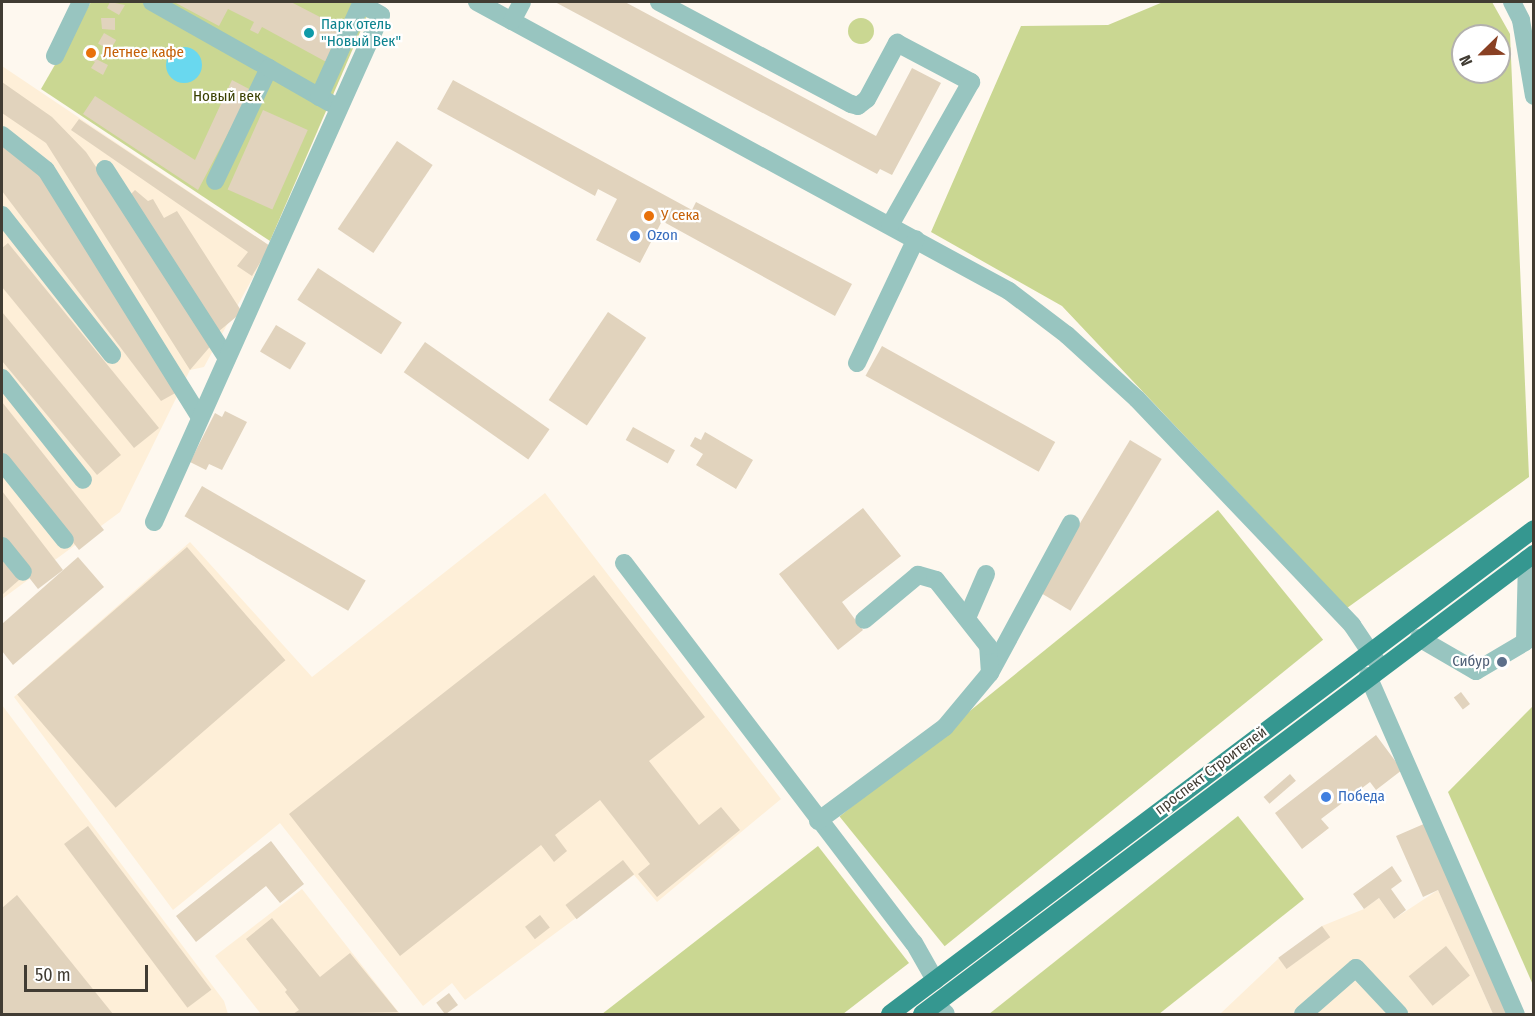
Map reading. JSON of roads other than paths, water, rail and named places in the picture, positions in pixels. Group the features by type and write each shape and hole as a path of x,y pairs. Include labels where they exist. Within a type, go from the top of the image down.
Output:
{"main road":[{"name":"проспект Строителей","path":"890,1014 1367,651 1533,529"},
{"name":"проспект Строителей","path":"934,1011 1374,671 1530,557"}],"street":[{"path":"55,56 81,2"},
{"path":"152,2 339,108"},
{"path":"477,2 1009,291 1119,383 1216,480 1352,625 1367,651 1516,1014"},
{"path":"512,21 522,2"},
{"path":"659,2 851,104 858,105 867,99 897,43 971,82 890,225"},
{"path":"1512,2 1521,20 1533,96"},
{"path":"154,522 385,8 359,3 319,97"},
{"path":"215,181 269,68"},
{"path":"2,135 46,170 200,417"},
{"path":"105,169 227,358"},
{"path":"2,215 8,236 112,355"},
{"path":"857,363 916,239"},
{"path":"2,378 83,480"},
{"path":"2,462 65,540"},
{"path":"818,821 945,727 990,673 1071,523"},
{"path":"2,546 23,572"},
{"path":"1419,638 1476,671 1525,642 1530,557"},
{"path":"624,563 818,821 914,943 935,980"},
{"path":"966,618 986,574"},
{"path":"864,620 918,575 936,580 988,646 990,673"},
{"path":"1303,1014 1356,968 1399,1014"}],"water":[{"path":"184,47 197,52 202,65 197,78 184,83 171,78 166,65 171,52"}],"place":[{"name":"Парк отель \"Новый Век\"","path":"309,33"},
{"name":"Летнее кафе","path":"91,53"},
{"name":"У сека","path":"649,216"},
{"name":"Ozon","path":"635,236"},
{"name":"Сибур","path":"1502,662"},
{"name":"Победа","path":"1326,797"}],"park label":[{"name":"Новый век","path":"227,97"}]}
